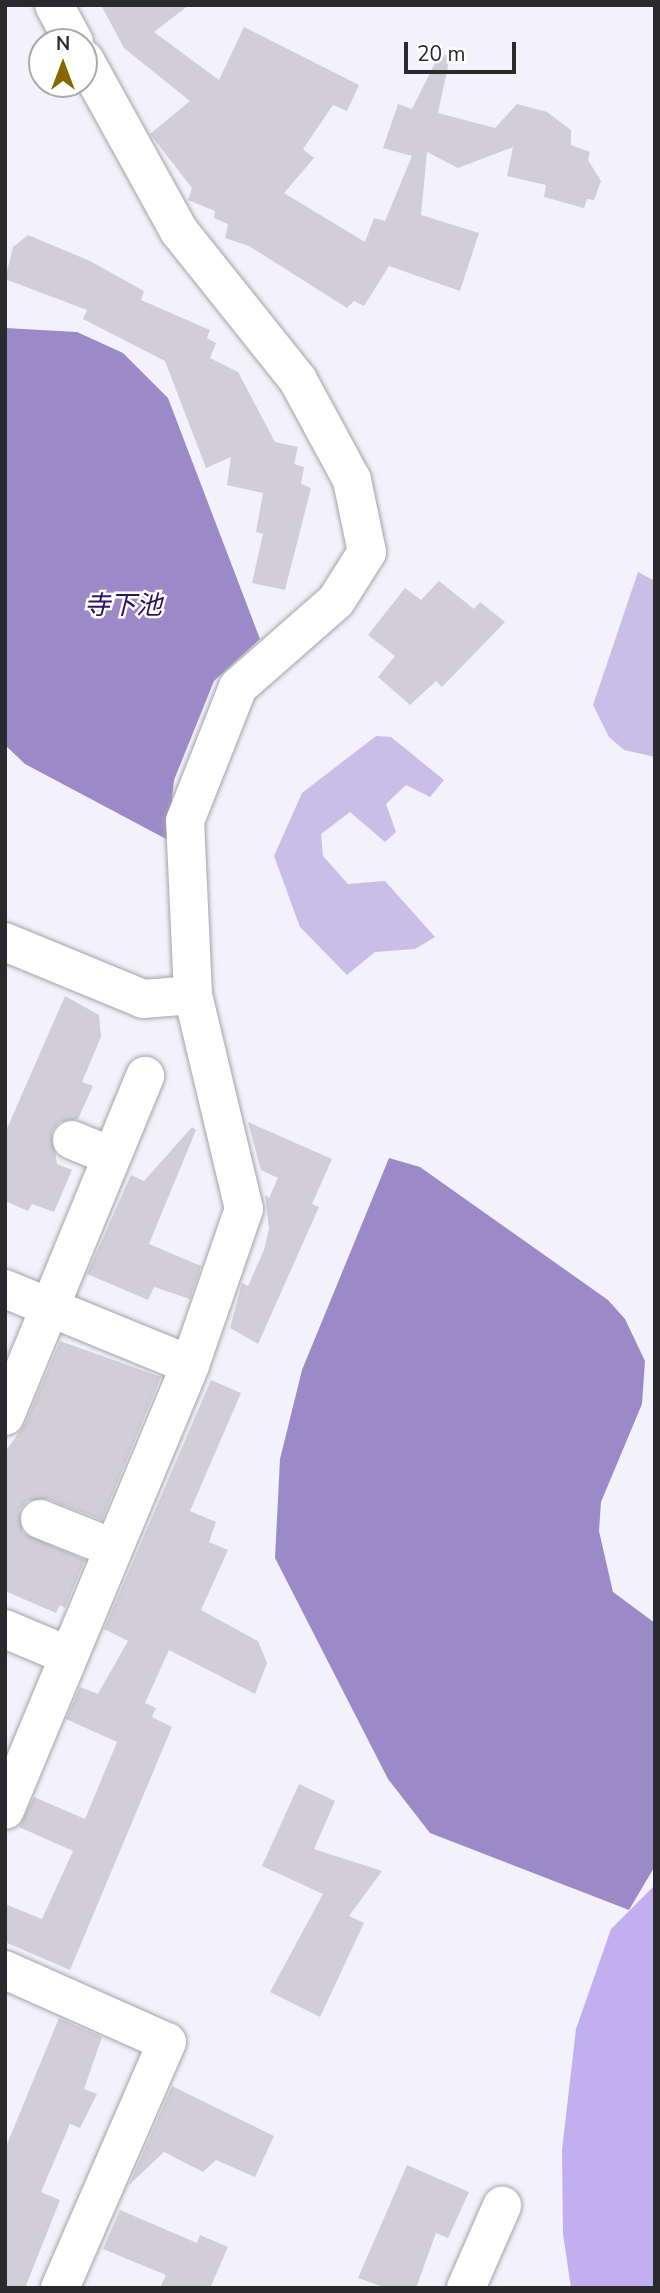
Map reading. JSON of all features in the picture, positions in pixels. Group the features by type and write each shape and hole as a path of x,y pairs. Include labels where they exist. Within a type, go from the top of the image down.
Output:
{"street":[{"path":"54,5 67,28"},
{"path":"5,1810 67,1655 190,1365 244,1209 193,995 186,821 238,687 336,601 366,552 352,480 298,380 179,231 98,84"},
{"path":"5,942 143,999 193,995"},
{"path":"5,1416 145,1076"},
{"path":"72,1140 111,1156"},
{"path":"5,1289 190,1365"},
{"path":"40,1519 113,1548"},
{"path":"5,1629 67,1655"},
{"path":"5,1970 167,2042 60,2288"},
{"path":"466,2288 502,2206"}],"shaded area":[{"path":"638,572 655,581 655,757 624,750 609,737 593,705"},
{"path":"376,736 391,737 444,780 430,797 406,785 386,804 396,832 385,842 350,812 321,834 323,856 348,884 385,881 435,937 415,949 375,952 347,975 300,927 274,856 302,793"},
{"path":"655,1885 655,2288 571,2288 563,2234 562,2150 576,2029 611,1929"}],"water":[{"name":"寺下池","path":"5,328 77,332 123,353 168,398 260,639 214,681 174,780 168,840 25,764 5,745"},
{"path":"389,1158 420,1167 608,1300 625,1319 645,1361 642,1404 601,1502 599,1531 613,1592 655,1623 655,1866 629,1910 430,1833 388,1779 275,1558 280,1459 302,1370"}],"building":[{"path":"101,5 189,5 154,32 219,80 244,27 359,85 347,111 333,105 303,149 314,158 284,193 365,242 374,218 385,221 412,156 383,148 398,104 412,109 440,53 450,57 438,113 495,128 517,104 547,112 571,130 571,145 590,152 588,160 601,181 594,200 587,199 584,208 544,197 546,185 507,176 513,147 458,168 427,152 421,215 479,233 460,291 389,266 364,306 354,301 347,308 249,246 225,238 228,224 214,218 215,211 188,200 192,188 150,134 190,101 124,48"},
{"path":"28,235 90,261 144,291 141,300 210,330 207,338 216,343 210,358 238,372 275,442 298,447 294,464 304,467 301,484 311,488 285,590 252,583 263,534 256,532 263,493 227,485 231,457 206,468 165,361 83,319 87,310 5,279 13,247"},
{"path":"439,581 474,609 480,602 505,622 442,687 436,681 410,705 378,677 395,656 368,635 405,588 421,600"},
{"path":"65,996 99,1015 101,1037 82,1082 93,1086 78,1119 59,1122 52,1132 57,1164 72,1170 54,1212 32,1204 28,1211 5,1201 5,1133"},
{"path":"248,1122 332,1159 312,1204 319,1207 258,1344 230,1328 242,1283 248,1286 264,1250 269,1229 265,1195 269,1198 278,1178 261,1170"},
{"path":"192,1127 196,1130 149,1244 201,1266 190,1299 154,1287 148,1300 87,1274 131,1175 144,1181"},
{"path":"60,1341 161,1377 102,1520 47,1499 27,1501 20,1510 23,1533 85,1560 65,1608 60,1605 56,1613 5,1591 5,1452 25,1424"},
{"path":"211,1380 241,1393 190,1511 216,1522 209,1542 228,1550 201,1610 258,1641 267,1663 255,1694 169,1650 145,1703 156,1708 152,1717 172,1727 70,1970 5,1942 5,1904 42,1919 73,1851 19,1827 34,1797 85,1819 117,1742 66,1719 80,1687 98,1694 128,1641 104,1629"},
{"path":"299,1784 335,1801 314,1849 382,1871 349,1916 364,1923 320,2017 270,1992 323,1894 262,1866"},
{"path":"59,2018 102,2037 84,2089 97,2094 80,2128 70,2124 41,2192 60,2200 25,2288 5,2288 5,2149"},
{"path":"172,2086 274,2136 255,2177 216,2160 203,2172 164,2152 129,2185"},
{"path":"407,2165 469,2192 448,2238 436,2233 416,2288 386,2288 358,2278"},
{"path":"120,2210 197,2243 200,2235 228,2247 210,2288 160,2288 166,2275 103,2249"}]}
